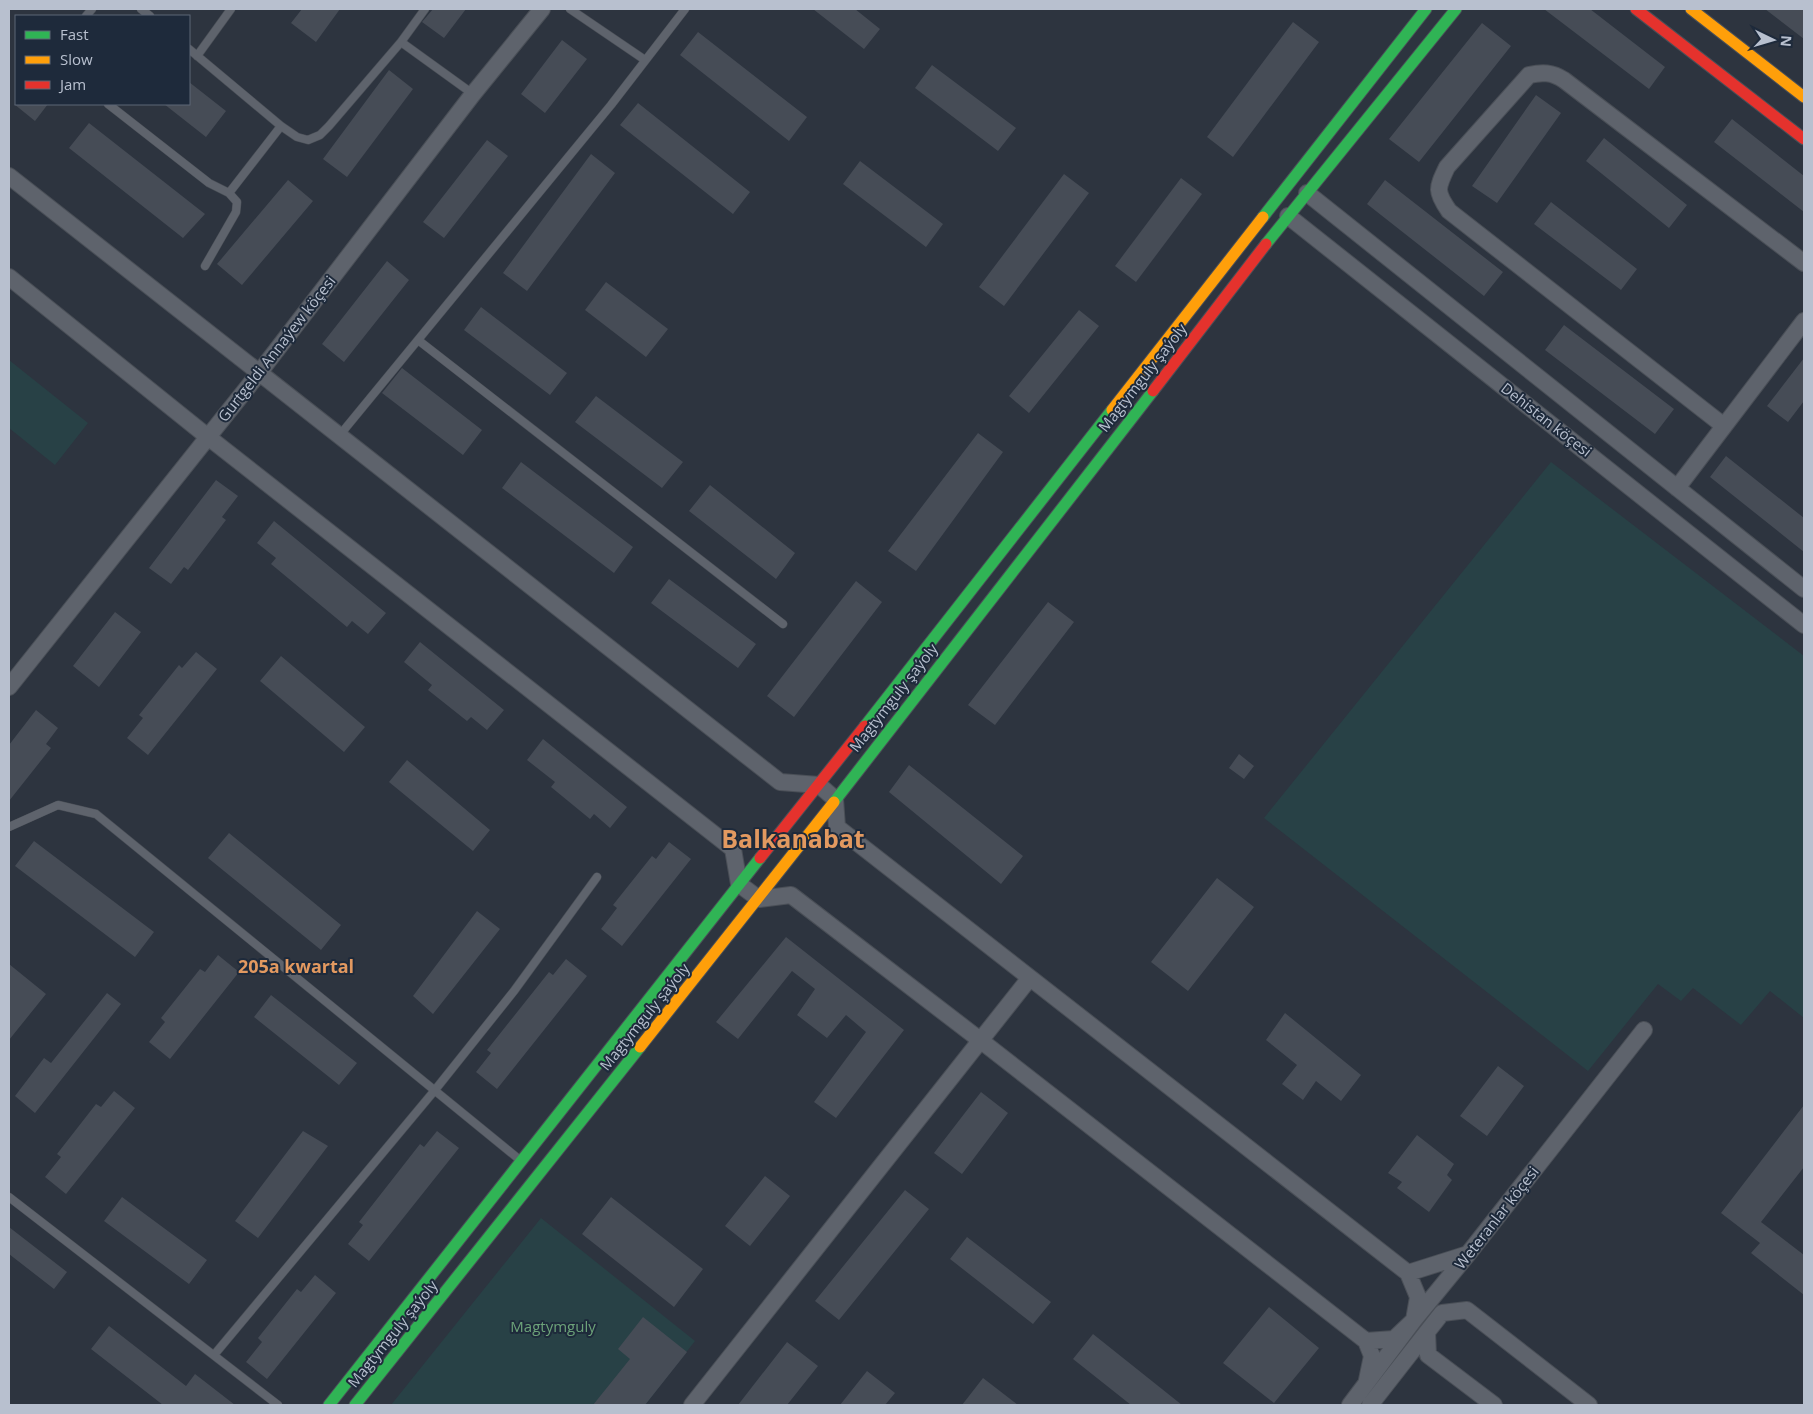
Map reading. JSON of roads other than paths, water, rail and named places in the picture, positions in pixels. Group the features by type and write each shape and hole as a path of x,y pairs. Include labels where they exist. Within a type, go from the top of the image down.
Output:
{"street":[{"name":"Gurtgeldi Annaýew köçesi","path":"9,687 259,373 474,94 542,9"},
{"name":"Magtymguly şaýoly","path":"329,1405 819,785 1426,9"},
{"path":"1636,9 1804,139"},
{"name":"Magtymguly şaýoly","path":"355,1405 759,898 1288,216 1422,51 1461,11"},
{"path":"1694,11 1804,96"},
{"path":"1724,426 1449,211 1442,200 1438,185 1447,167 1529,75 1540,72 1554,74 1804,263"},
{"path":"9,176 780,782 819,785 835,799 837,827 1029,979 1408,1273 1418,1297 1414,1320 1394,1339 1366,1341"},
{"name":"Dehistan köçesi","path":"1307,193 1804,589"},
{"name":"Dehistan köçesi","path":"1288,216 1804,625"},
{"path":"9,276 208,437 733,849 739,884 759,898 791,895 1366,1341 1372,1356 1366,1385"},
{"path":"1677,488 1804,321"},
{"path":"692,1405 1029,979"},
{"name":"Weteranlar köçesi","path":"1350,1405 1414,1320 1644,1030"},
{"path":"1408,1273 1468,1254"},
{"path":"1370,1405 1442,1313 1467,1310 1589,1405"},
{"path":"1427,1332 1428,1355 1494,1405"}],"lane":[{"path":"197,56 231,9"},
{"path":"190,50 281,126 297,137 308,140 320,135 401,42 425,9"},
{"path":"570,9 645,60"},
{"path":"339,436 610,105 685,9"},
{"path":"401,42 474,94"},
{"path":"109,105 209,184 228,193 237,202 236,212 205,266"},
{"path":"228,193 281,126"},
{"path":"418,340 784,624"},
{"path":"9,827 58,805 96,814 521,1161"},
{"path":"214,1355 435,1090 514,992 597,877"},
{"path":"9,1197 278,1405"}],"district":[{"name":"Balkanabat","path":"793,839"},
{"name":"205a kwartal","path":"296,967"}],"park label":[{"name":"Magtymguly","path":"553,1327"}]}
